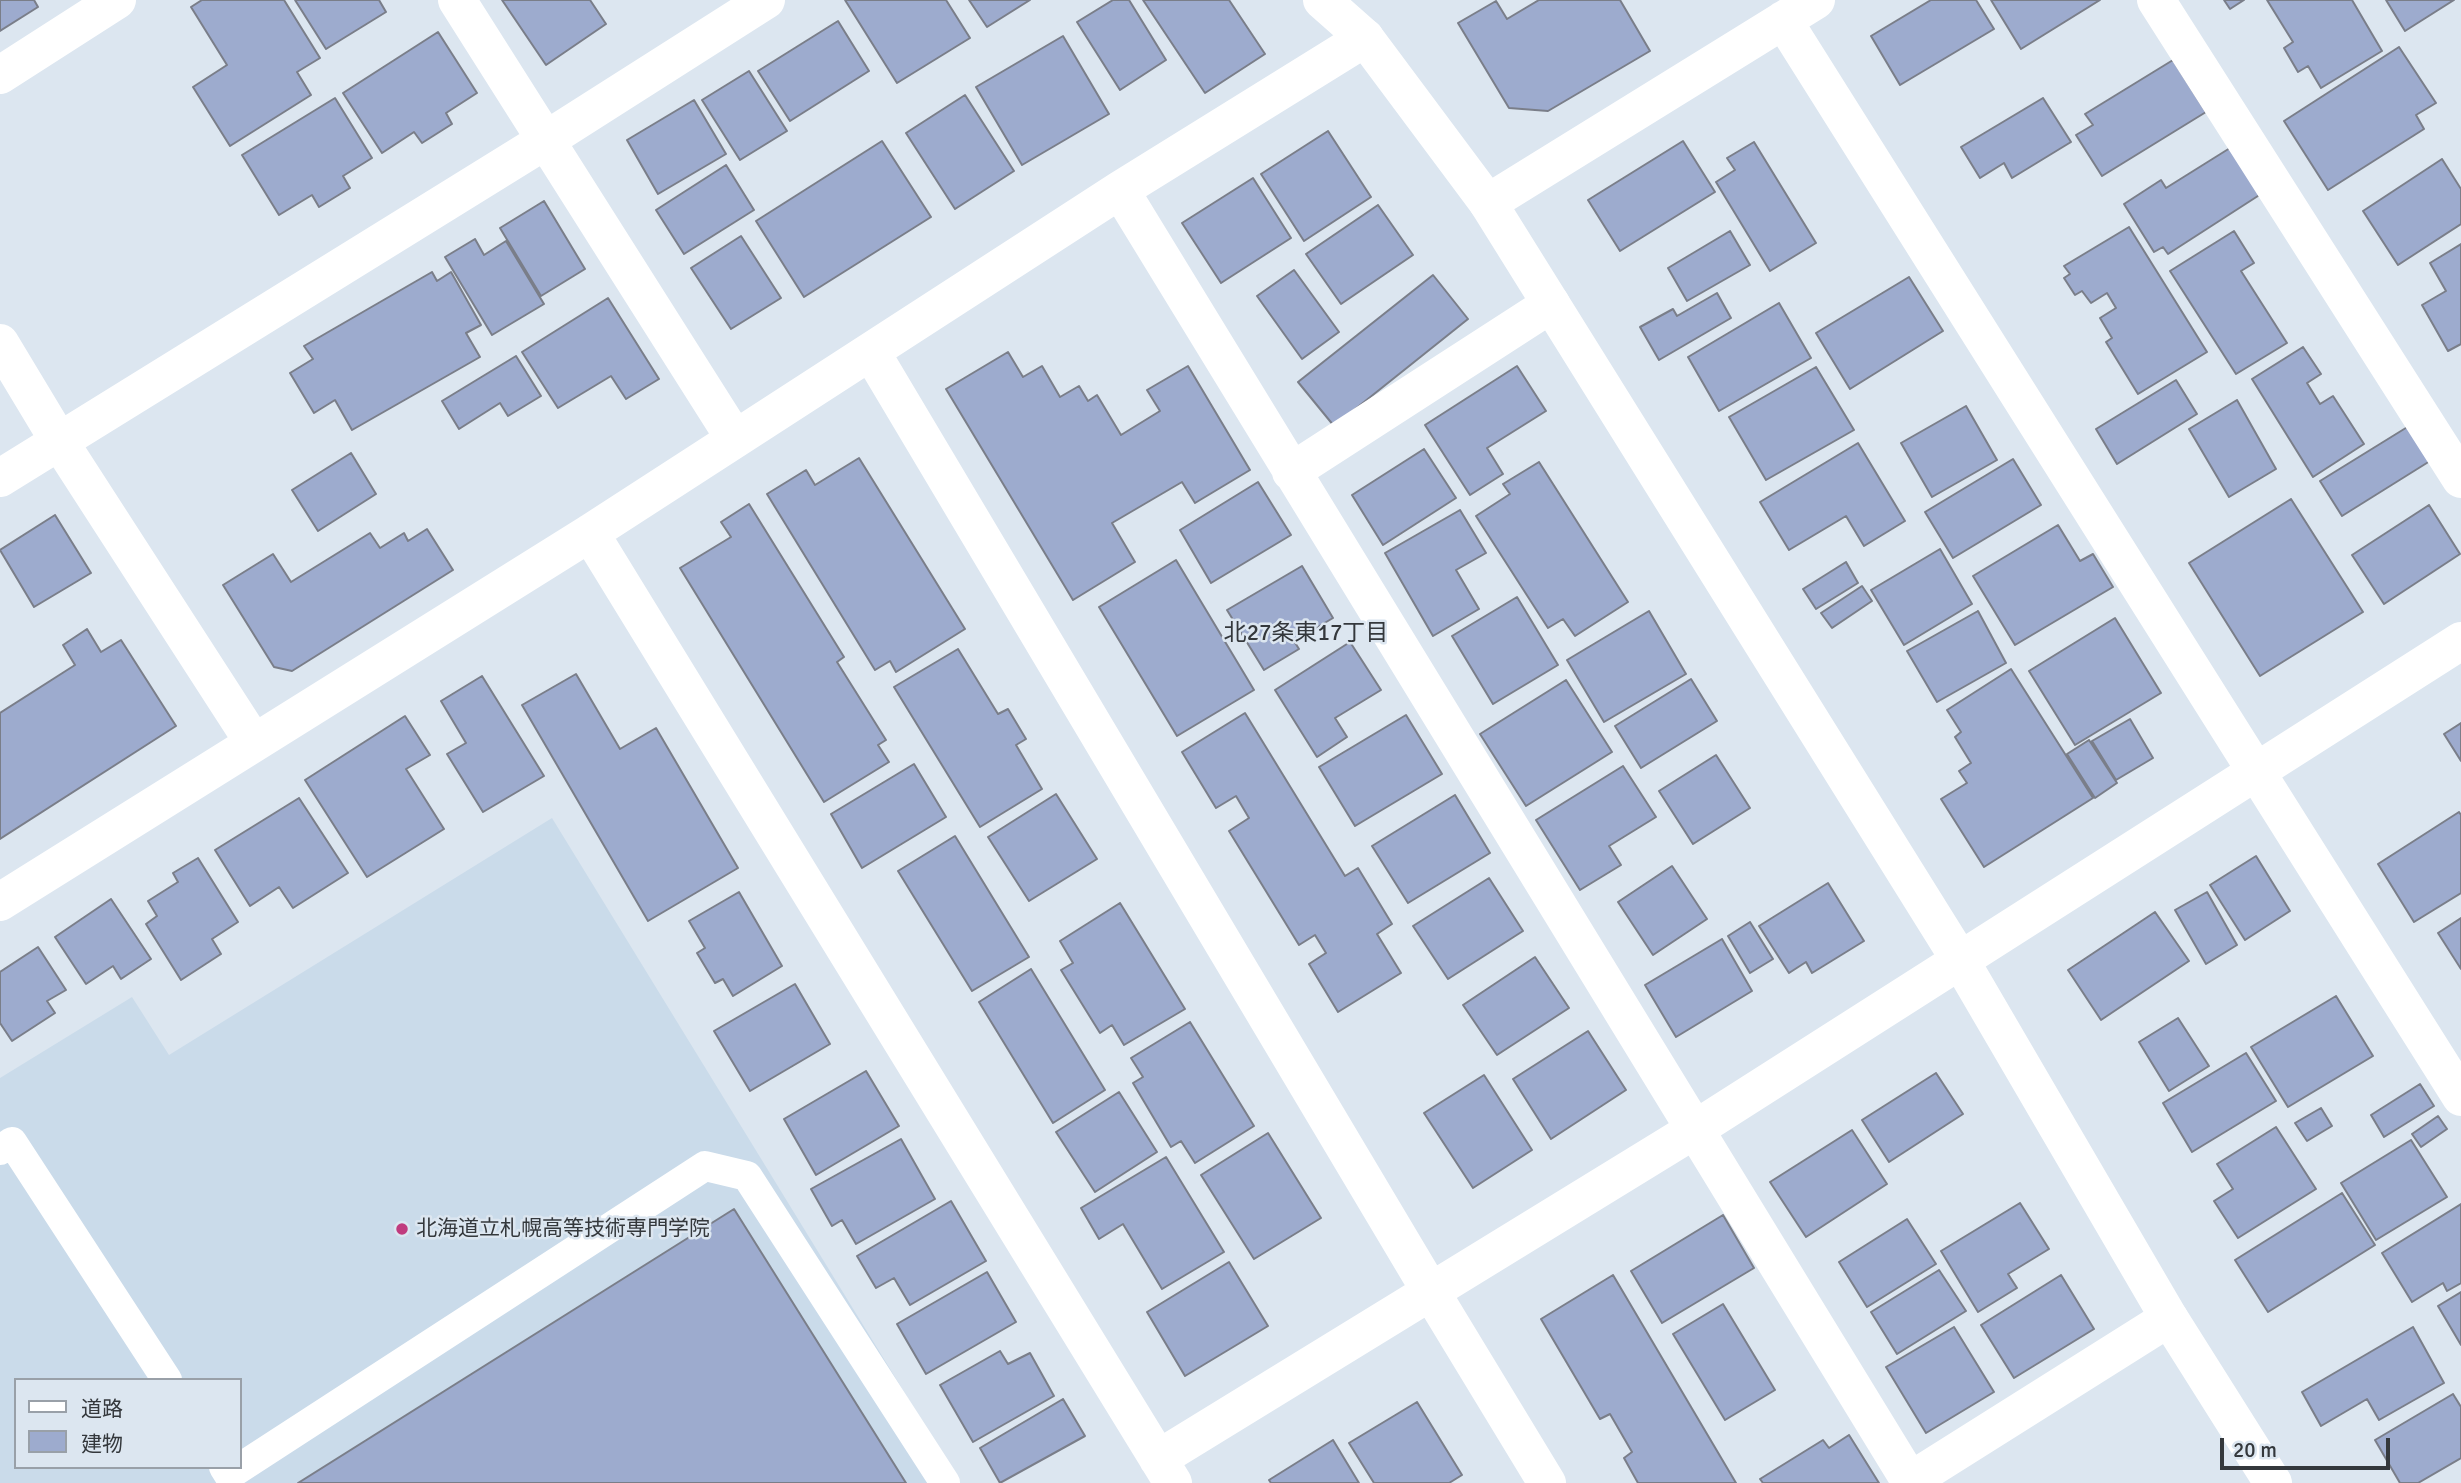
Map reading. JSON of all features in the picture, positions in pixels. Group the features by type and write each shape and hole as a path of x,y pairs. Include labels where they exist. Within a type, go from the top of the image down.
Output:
{"street":[{"path":"0,75 117,0"},
{"path":"457,0 735,439"},
{"path":"0,478 546,140 766,0"},
{"path":"1322,0 1365,38 1488,203 1960,960 2169,1318 2273,1483"},
{"path":"1488,203 1816,0"},
{"path":"2156,0 2461,479"},
{"path":"1783,20 2461,1097"},
{"path":"0,902 590,533 1120,190 1365,38"},
{"path":"1120,190 1910,1481 2169,1318"},
{"path":"1291,472 1551,304"},
{"path":"0,343 254,743"},
{"path":"871,352 1547,1483"},
{"path":"590,533 1165,1471 1431,1292 1694,1130 2461,640"}],"lane":[{"path":"0,1150 12,1142 166,1378"},
{"path":"242,1467 705,1166 747,1176 945,1483"},
{"path":"225,1469 229,1475 238,1469"}],"shaded area":[{"name":"北海道立札幌高等技術専門学院","path":"552,818 960,1483 0,1483 0,1078 132,997 169,1055"}],"building":[{"path":"0,0 34,0 38,7 0,31"},
{"path":"202,0 284,0 320,58 297,72 311,95 230,146 193,87 227,65 191,7"},
{"path":"295,0 379,0 386,12 326,49"},
{"path":"502,0 590,0 606,24 546,65"},
{"path":"845,0 946,0 970,38 897,83"},
{"path":"969,0 1030,0 987,27"},
{"path":"1113,0 1129,0 1166,60 1120,90 1077,22"},
{"path":"1143,0 1229,0 1265,54 1205,93"},
{"path":"1539,0 1620,0 1650,51 1548,111 1509,108 1458,23 1496,1 1507,19"},
{"path":"1931,0 1976,0 1994,29 1900,85 1871,36"},
{"path":"1991,0 2100,0 2021,49"},
{"path":"2224,0 2244,0 2230,9"},
{"path":"2267,0 2352,0 2382,51 2321,88 2308,66 2298,72 2284,48 2293,42"},
{"path":"2386,0 2454,0 2405,31"},
{"path":"838,21 869,71 790,121 758,71"},
{"path":"438,32 477,93 446,113 452,124 422,143 414,132 382,153 343,93"},
{"path":"1063,36 1109,114 1022,165 976,87"},
{"path":"2399,47 2436,103 2416,115 2424,129 2328,190 2284,121"},
{"path":"2173,60 2206,112 2102,176 2076,135 2093,125 2085,114"},
{"path":"749,71 787,131 740,160 702,100"},
{"path":"965,95 1014,171 955,209 906,133"},
{"path":"335,98 372,158 343,176 350,188 319,207 312,195 279,215 242,155"},
{"path":"2043,98 2071,142 2012,178 2004,163 1980,178 1961,147"},
{"path":"694,100 726,154 658,194 627,140"},
{"path":"1328,131 1371,197 1304,241 1261,174"},
{"path":"882,141 931,217 804,297 756,221"},
{"path":"1683,141 1715,192 1620,251 1588,200"},
{"path":"1754,142 1816,243 1770,271 1716,182 1735,170 1727,158"},
{"path":"2230,148 2261,194 2168,254 2163,247 2154,252 2124,204 2161,180 2166,188"},
{"path":"2442,159 2461,189 2461,224 2398,265 2363,211"},
{"path":"726,165 754,210 684,254 656,210"},
{"path":"1253,178 1291,238 1221,283 1182,223"},
{"path":"544,201 585,269 541,296 500,228"},
{"path":"1378,205 1413,255 1341,304 1306,254"},
{"path":"2129,227 2207,352 2138,394 2106,342 2112,338 2100,318 2116,308 2107,293 2091,303 2082,291 2075,295 2064,278 2070,274 2064,266"},
{"path":"1730,231 1750,265 1687,301 1668,268"},
{"path":"2234,231 2254,263 2241,271 2287,343 2236,374 2170,271"},
{"path":"741,236 781,298 731,329 691,268"},
{"path":"475,239 484,255 506,241 544,304 492,335 445,257"},
{"path":"2461,244 2461,344 2448,351 2422,305 2446,291 2430,263"},
{"path":"1294,270 1339,332 1302,359 1257,296"},
{"path":"432,272 437,281 451,272 481,325 466,333 480,357 352,430 335,400 314,413 290,373 313,359 304,346"},
{"path":"1433,275 1468,319 1334,426 1298,382"},
{"path":"1909,277 1943,331 1850,389 1816,333"},
{"path":"1717,293 1731,318 1659,360 1640,327 1673,309 1677,316"},
{"path":"608,298 659,379 626,399 611,376 558,408 522,352"},
{"path":"1779,303 1811,358 1719,411 1688,357"},
{"path":"2303,347 2321,374 2307,383 2320,404 2333,396 2364,444 2313,477 2252,379"},
{"path":"1008,352 1023,377 1042,366 1060,397 1079,386 1088,401 1097,395 1121,435 1160,411 1147,390 1188,366 1250,470 1195,503 1182,482 1112,523 1135,562 1073,600 946,389"},
{"path":"516,356 541,396 508,416 500,403 459,429 442,401"},
{"path":"1517,366 1546,411 1487,448 1503,474 1470,495 1425,425"},
{"path":"1816,367 1854,430 1766,480 1729,417"},
{"path":"2176,380 2197,414 2117,464 2096,429"},
{"path":"2237,400 2276,469 2229,497 2189,429"},
{"path":"1966,406 1997,460 1932,497 1901,443"},
{"path":"2409,426 2430,461 2342,516 2320,481"},
{"path":"1858,443 1905,521 1864,546 1846,516 1789,550 1760,502"},
{"path":"1424,449 1456,498 1383,545 1352,495"},
{"path":"351,453 376,494 318,531 292,490"},
{"path":"859,458 965,629 896,672 890,661 875,670 767,494 806,470 815,485"},
{"path":"2013,459 2041,505 1953,558 1925,512"},
{"path":"1539,462 1628,602 1575,636 1563,619 1548,628 1476,516 1510,494 1503,484"},
{"path":"1258,482 1291,535 1211,583 1180,530"},
{"path":"2291,499 2363,612 2260,676 2189,563"},
{"path":"749,504 844,657 837,662 886,740 878,745 889,762 824,802 680,568 731,537 721,522"},
{"path":"2429,505 2460,554 2384,604 2352,555"},
{"path":"1460,510 1486,553 1456,570 1479,609 1433,636 1385,553"},
{"path":"55,515 91,573 34,607 0,550"},
{"path":"2058,525 2080,561 2093,554 2113,587 2015,645 1973,576"},
{"path":"427,529 453,570 292,671 274,667 223,585 273,554 291,582 370,533 380,548 404,533 408,541"},
{"path":"1940,549 1972,604 1904,645 1871,590"},
{"path":"1176,560 1254,690 1177,736 1099,607"},
{"path":"1846,562 1858,583 1816,609 1803,589"},
{"path":"1302,566 1333,618 1294,641 1299,649 1264,670 1227,610"},
{"path":"1862,586 1872,601 1832,628 1821,613"},
{"path":"1517,597 1558,665 1493,704 1452,636"},
{"path":"1649,611 1686,674 1604,722 1567,660"},
{"path":"1978,611 2006,663 1937,702 1907,651"},
{"path":"2115,618 2161,693 2075,745 2029,671"},
{"path":"87,629 101,652 121,640 176,726 0,839 0,713 75,665 63,645"},
{"path":"1350,642 1381,690 1335,718 1347,737 1317,757 1275,690"},
{"path":"958,649 998,714 1008,709 1026,739 1016,745 1042,789 980,827 894,687"},
{"path":"2011,669 2093,798 1984,867 1941,799 1967,783 1959,771 1971,763 1955,737 1961,732 1947,710"},
{"path":"576,674 620,749 656,728 738,868 648,921 522,705"},
{"path":"482,676 544,776 483,812 447,754 466,743 441,701"},
{"path":"1691,679 1717,721 1641,768 1615,726"},
{"path":"1566,680 1612,752 1526,806 1480,734"},
{"path":"1245,713 1345,876 1358,868 1392,924 1377,934 1401,973 1338,1012 1309,964 1326,953 1315,935 1299,945 1229,831 1249,818 1236,796 1216,808 1182,752"},
{"path":"1406,715 1442,774 1355,826 1319,767"},
{"path":"405,716 430,755 406,769 444,829 367,877 305,780"},
{"path":"2130,719 2153,758 2116,780 2092,741"},
{"path":"2461,723 2461,761 2444,734"},
{"path":"2089,740 2117,783 2095,798 2067,754"},
{"path":"1716,755 1750,808 1693,844 1659,791"},
{"path":"914,764 946,817 862,868 831,814"},
{"path":"1623,766 1656,817 1609,846 1621,865 1580,890 1536,820"},
{"path":"1056,794 1097,859 1029,901 988,837"},
{"path":"1455,795 1490,853 1408,903 1372,846"},
{"path":"299,798 348,873 293,908 279,887 250,906 215,850"},
{"path":"2459,812 2461,893 2414,922 2378,864"},
{"path":"955,836 1029,957 972,991 898,871"},
{"path":"2256,856 2290,911 2245,940 2210,885"},
{"path":"198,858 238,922 212,939 221,954 181,980 146,924 157,916 148,901 178,882 173,873"},
{"path":"1672,866 1707,919 1653,955 1618,902"},
{"path":"1489,878 1523,931 1448,979 1413,926"},
{"path":"1828,883 1864,941 1812,973 1806,962 1789,973 1759,926"},
{"path":"739,892 782,966 733,996 723,979 715,983 697,953 705,948 689,921"},
{"path":"2207,892 2237,945 2206,964 2175,910"},
{"path":"111,899 151,959 121,979 113,966 86,984 55,937"},
{"path":"1120,903 1185,1009 1124,1045 1112,1025 1100,1033 1061,970 1073,963 1060,941"},
{"path":"2155,912 2189,961 2101,1020 2068,970"},
{"path":"2461,918 2461,969 2438,933"},
{"path":"1750,922 1773,959 1750,973 1728,936"},
{"path":"1722,939 1752,991 1676,1037 1645,985"},
{"path":"38,947 66,990 47,1001 55,1013 12,1041 0,1023 0,972"},
{"path":"1535,957 1569,1008 1497,1055 1463,1005"},
{"path":"1031,969 1105,1090 1053,1123 979,1002"},
{"path":"795,984 830,1044 750,1091 714,1031"},
{"path":"2336,996 2373,1056 2288,1107 2251,1047"},
{"path":"2178,1018 2209,1066 2169,1091 2139,1042"},
{"path":"1190,1022 1254,1126 1195,1163 1181,1141 1171,1147 1133,1083 1143,1077 1131,1058"},
{"path":"1588,1031 1626,1090 1551,1139 1513,1079"},
{"path":"2246,1053 2276,1101 2192,1152 2163,1103"},
{"path":"866,1071 899,1126 816,1175 784,1119"},
{"path":"1936,1073 1963,1114 1889,1162 1862,1120"},
{"path":"1484,1075 1532,1150 1473,1188 1424,1113"},
{"path":"2420,1084 2434,1106 2384,1137 2371,1115"},
{"path":"1119,1092 1157,1152 1095,1192 1056,1132"},
{"path":"2321,1108 2332,1126 2307,1141 2295,1123"},
{"path":"2438,1116 2447,1129 2421,1147 2412,1134"},
{"path":"2276,1127 2316,1189 2238,1238 2214,1201 2233,1189 2217,1164"},
{"path":"1852,1130 1887,1184 1806,1237 1770,1182"},
{"path":"1268,1133 1321,1218 1254,1259 1201,1175"},
{"path":"901,1139 935,1199 856,1244 842,1220 832,1226 811,1189"},
{"path":"2411,1140 2447,1197 2376,1240 2341,1183"},
{"path":"1166,1157 1224,1252 1162,1289 1123,1224 1099,1239 1081,1208"},
{"path":"2342,1193 2375,1245 2268,1312 2235,1260"},
{"path":"951,1201 986,1261 910,1305 894,1278 876,1288 857,1256"},
{"path":"2020,1203 2049,1249 2008,1274 2017,1288 1978,1312 1941,1251"},
{"path":"2461,1204 2461,1283 2447,1291 2443,1283 2412,1302 2382,1253"},
{"path":"734,1209 906,1483 298,1483"},
{"path":"1723,1215 1754,1268 1662,1323 1631,1271"},
{"path":"1907,1219 1936,1264 1867,1307 1839,1262"},
{"path":"1229,1262 1268,1326 1185,1376 1147,1312"},
{"path":"1939,1270 1966,1311 1897,1354 1871,1312"},
{"path":"987,1272 1016,1322 926,1374 897,1324"},
{"path":"1613,1275 1736,1483 1638,1483 1624,1458 1632,1452 1610,1414 1600,1419 1541,1319"},
{"path":"2061,1275 2094,1329 2014,1378 1981,1325"},
{"path":"2461,1292 2461,1345 2438,1306"},
{"path":"1723,1304 1775,1390 1725,1420 1673,1334"},
{"path":"1954,1327 1994,1392 1926,1433 1886,1367"},
{"path":"2413,1327 2444,1383 2379,1420 2367,1399 2321,1426 2302,1392"},
{"path":"1000,1351 1008,1364 1030,1353 1054,1396 973,1442 940,1385"},
{"path":"2453,1394 2461,1407 2461,1458 2418,1483 2400,1483 2375,1440"},
{"path":"1063,1399 1085,1436 1000,1483 980,1448"},
{"path":"1417,1402 1462,1475 1449,1483 1374,1483 1349,1443"},
{"path":"1849,1435 1879,1483 1763,1483 1760,1479 1823,1440 1829,1448"},
{"path":"1333,1440 1359,1483 1271,1483 1269,1480"}],"place":[{"name":"北海道立札幌高等技術専門学院","path":"402,1229"}],"district":[{"name":"北27条東17丁目","path":"1306,634"}]}
